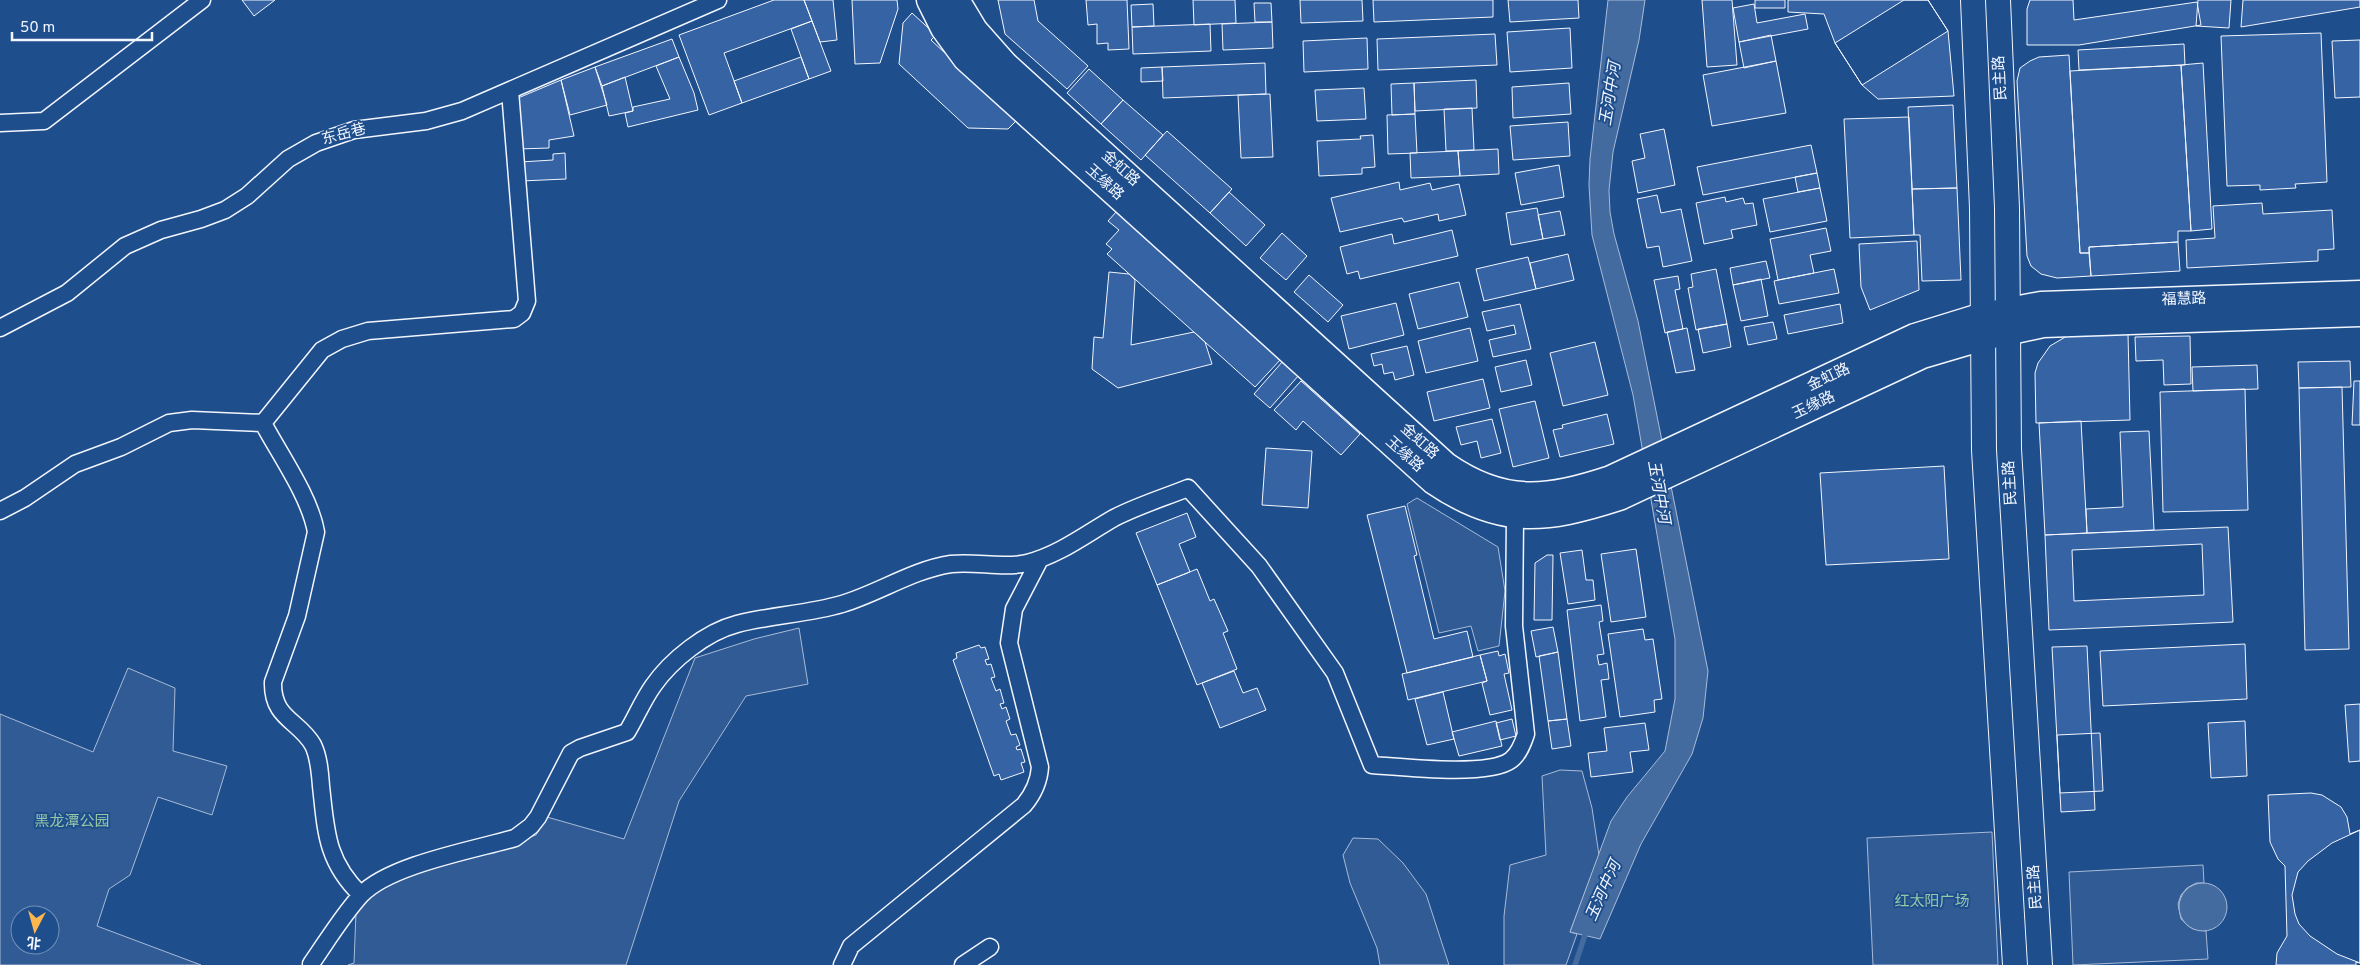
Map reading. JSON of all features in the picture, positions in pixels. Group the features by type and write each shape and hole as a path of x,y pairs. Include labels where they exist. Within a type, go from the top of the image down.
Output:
{"main road":[{"name":"玉缘路","path":"930,0 944,28 966,58 1434,481 1468,502 1515,516 1559,512 1591,496"},
{"name":"金虹路","path":"956,0 974,30 1005,65 1446,466 1476,484 1517,496 1564,492 1591,496 1612,479 1730,435 1915,338 2008,321"},
{"name":"民主路","path":"1973,0 1982,208 1984,450 2015,965"},
{"name":"民主路","path":"1998,0 2007,208 2009,449 2040,965"},
{"name":"福慧路","path":"2008,321 2041,305 2360,294"},
{"name":"福慧路","path":"2008,321 2043,324 2360,313"}],"street":[{"path":"0,123 44,121 202,0"},
{"name":"东岳巷","path":"0,328 67,294 125,246 160,230 201,219 225,210 247,196 288,159 316,143 354,130 426,121 462,111 718,0"},
{"path":"263,423 322,350 342,339 368,331 514,320 522,313 527,302 510,91"},
{"path":"0,510 25,498 75,464 121,448 169,423 192,420 263,423"},
{"path":"263,423 301,493 314,521 316,532 297,616 273,682 273,693 284,716 313,745 319,764 326,838 339,866 361,895"},
{"path":"311,964 361,895 373,885 406,868 514,838 523,833 538,817 571,753 580,748 627,732 653,685 679,658 710,636 736,624 841,604 866,596 914,573 933,568 969,563 1012,566 1040,559 1055,553 1116,517 1188,488 1258,566 1335,673 1372,765 1480,770 1510,761 1520,749 1526,734 1514,626 1515,516"},
{"path":"842,965 851,946 1017,811 1032,796 1037,785 1040,767 1009,643 1014,609 1040,559"},
{"path":"963,965 990,948"}],"shaded area":[{"path":"1417,498 1498,547 1505,591 1499,646 1478,651 1471,626 1439,633 1407,504"},
{"path":"799,628 808,684 746,696 679,801 626,965 348,965 354,963 356,912 382,885 536,835 547,817 624,839 695,658 754,639"},
{"name":"黑龙潭公园","path":"128,668 175,688 173,751 227,766 212,815 158,797 130,875 109,889 97,926 201,965 0,965 0,714 93,752"},
{"path":"1560,770 1582,771 1592,808 1599,855 1570,932 1577,934 1566,965 1504,965 1504,916 1510,865 1546,855 1542,776"},
{"name":"红太阳广场","path":"1992,832 1998,965 1873,965 1867,838"},
{"path":"1353,838 1378,839 1403,863 1426,894 1449,965 1380,965 1377,948 1350,883 1343,855"},
{"path":"2203,865 2204,883 2196,883 2187,888 2181,895 2178,904 2181,919 2187,925 2193,929 2206,931 2208,959 2073,965 2069,872"}],"water":[{"path":"1608,0 1645,0 1639,40 1613,152 1609,190 1610,212 1614,234 1638,321 1708,671 1703,718 1692,754 1641,844 1600,939 1570,932 1611,821 1627,797 1665,751 1675,699 1675,639 1633,395 1592,235 1589,185 1590,159"},
{"path":"2198,883 2208,883 2220,890 2227,902 2227,912 2220,924 2208,931 2198,931 2190,927 2183,920 2179,912 2179,902 2183,894 2190,887"}],"building":[{"path":"242,0 275,0 254,16"},
{"path":"774,0 804,0 812,21 724,53 742,103 709,115 679,35"},
{"path":"804,0 833,0 837,40 820,42"},
{"path":"852,0 897,0 898,9 880,63 855,64"},
{"path":"998,0 1034,0 1038,21 1088,66 1067,89 1005,34"},
{"path":"1086,0 1127,0 1129,49 1108,50 1108,43 1097,44 1097,24 1088,25"},
{"path":"1193,0 1235,0 1236,23 1194,25"},
{"path":"1300,0 1362,0 1363,21 1301,23"},
{"path":"1373,0 1493,0 1493,17 1374,22"},
{"path":"1508,0 1578,0 1579,18 1510,22"},
{"path":"1702,0 1732,0 1737,65 1707,67"},
{"path":"1755,0 1785,0 1785,8 1755,8"},
{"path":"1788,0 1928,0 1948,31 1954,96 1878,99 1862,85 1835,43 1824,14 1788,12"},
{"path":"1904,0 1928,0 1948,31 1862,85 1835,43"},
{"path":"2030,0 2073,0 2074,20 2197,2 2201,25 2079,45 2027,45 2027,9"},
{"path":"2198,0 2231,0 2229,28 2196,26"},
{"path":"2243,0 2360,0 2360,7 2241,27"},
{"path":"1254,3 1271,3 1272,22 1255,22"},
{"path":"1153,4 1154,26 1132,27 1131,5"},
{"path":"1754,4 1757,23 1805,14 1808,29 1739,42 1733,8"},
{"path":"912,13 936,35 931,40 1017,120 1008,129 968,128 899,64 903,23"},
{"path":"812,21 831,71 809,79 791,29"},
{"path":"1272,22 1273,48 1223,50 1222,24"},
{"path":"1210,24 1211,51 1133,54 1132,27"},
{"path":"1570,28 1572,68 1510,72 1507,32"},
{"path":"2321,33 2327,182 2295,184 2296,188 2260,190 2260,185 2227,186 2221,36"},
{"path":"1495,34 1497,65 1378,70 1377,39"},
{"path":"1771,35 1776,61 1744,68 1739,42"},
{"path":"1367,38 1368,69 1304,72 1303,41"},
{"path":"672,39 679,57 602,86 595,67"},
{"path":"2360,40 2360,97 2335,98 2332,41"},
{"path":"2184,44 2185,65 2079,70 2078,50"},
{"path":"2069,55 2080,253 2089,253 2091,276 2057,278 2041,274 2031,266 2027,256 2017,81 2020,68 2030,61 2039,57"},
{"path":"679,57 694,93 698,110 628,127 625,113 633,111 633,107 670,99 656,66"},
{"path":"801,57 809,79 742,103 734,81"},
{"path":"1776,61 1786,113 1712,126 1703,75"},
{"path":"1265,63 1266,94 1163,98 1162,67"},
{"path":"2203,63 2212,229 2191,231 2181,65"},
{"path":"2181,65 2191,231 2178,231 2178,242 2089,247 2089,253 2080,253 2070,71"},
{"path":"595,67 607,105 570,115 561,80"},
{"path":"1162,67 1163,81 1141,82 1141,68"},
{"path":"1089,69 1123,100 1101,124 1067,93"},
{"path":"625,77 633,111 609,116 602,86"},
{"path":"561,80 574,136 549,140 549,148 518,149 518,98"},
{"path":"1476,80 1477,108 1415,111 1414,83"},
{"path":"1414,83 1415,114 1392,115 1391,84"},
{"path":"1569,83 1571,114 1513,118 1512,87"},
{"path":"1364,88 1366,119 1317,121 1315,90"},
{"path":"1270,94 1273,157 1241,158 1238,95"},
{"path":"1123,100 1163,135 1141,160 1101,124"},
{"path":"1953,105 1957,188 1912,189 1908,107"},
{"path":"1472,108 1474,150 1446,151 1444,109"},
{"path":"1415,114 1417,153 1388,154 1387,115"},
{"path":"1909,117 1914,235 1850,238 1844,119"},
{"path":"1568,122 1570,156 1513,160 1510,126"},
{"path":"1664,129 1675,185 1638,193 1632,161 1645,158 1640,134"},
{"path":"1167,131 1232,189 1210,213 1145,155"},
{"path":"1373,135 1375,167 1362,168 1362,174 1319,176 1317,141 1361,139 1360,136"},
{"path":"1811,145 1817,173 1703,195 1697,167"},
{"path":"1498,149 1499,174 1460,176 1458,151"},
{"path":"1458,151 1460,176 1411,178 1410,153"},
{"path":"565,153 566,179 521,181 520,162 553,160 553,154"},
{"path":"1559,165 1564,197 1521,205 1515,173"},
{"path":"1817,173 1820,188 1798,192 1795,177"},
{"path":"1399,182 1400,190 1430,183 1432,190 1459,184 1466,215 1439,221 1438,214 1404,222 1402,218 1340,232 1331,198"},
{"path":"1820,188 1827,221 1770,232 1763,199"},
{"path":"1957,188 1961,280 1922,281 1920,235 1914,235 1912,189"},
{"path":"1229,192 1265,225 1246,246 1210,213"},
{"path":"1657,195 1661,213 1681,209 1692,261 1663,267 1659,246 1647,248 1637,199"},
{"path":"1725,197 1726,202 1743,198 1745,204 1753,203 1757,225 1731,230 1733,238 1704,244 1696,203"},
{"path":"2262,203 2263,214 2332,210 2334,249 2318,250 2318,261 2187,268 2186,240 2215,238 2213,206"},
{"path":"1537,208 1543,239 1511,245 1506,213"},
{"path":"1117,211 1281,359 1255,387 1107,254 1112,249 1106,244 1119,230 1108,221"},
{"path":"1560,211 1565,235 1543,239 1538,215"},
{"path":"1826,228 1831,251 1810,255 1814,273 1778,280 1770,239"},
{"path":"1452,230 1458,256 1360,279 1358,271 1347,274 1340,247 1392,234 1394,244"},
{"path":"1282,233 1307,256 1286,280 1260,258"},
{"path":"1917,241 1919,290 1870,310 1861,287 1859,244"},
{"path":"2178,242 2180,271 2091,276 2089,247"},
{"path":"1568,254 1574,280 1536,289 1530,263"},
{"path":"1528,257 1536,289 1484,301 1476,269"},
{"path":"1766,261 1770,278 1733,285 1730,268"},
{"path":"1716,269 1727,324 1696,330 1688,288 1693,287 1691,274"},
{"path":"1834,269 1839,293 1779,304 1774,281"},
{"path":"1109,272 1129,274 1135,280 1131,345 1194,332 1205,342 1212,364 1118,388 1092,369 1094,337 1103,338"},
{"path":"1309,275 1343,305 1328,322 1294,292"},
{"path":"1678,276 1680,289 1675,290 1683,329 1665,333 1654,280"},
{"path":"1761,279 1768,316 1741,321 1733,285"},
{"path":"1459,282 1468,317 1418,329 1409,294"},
{"path":"1396,303 1404,335 1349,349 1341,316"},
{"path":"1520,304 1531,349 1493,357 1489,340 1516,334 1514,325 1487,331 1482,312"},
{"path":"1840,304 1843,323 1788,334 1784,315"},
{"path":"1773,322 1777,339 1748,345 1744,327"},
{"path":"1727,324 1731,347 1703,353 1698,329"},
{"path":"1470,328 1478,361 1426,373 1418,341"},
{"path":"1687,328 1695,370 1676,373 1667,332"},
{"path":"2128,334 2130,420 2036,423 2035,373 2038,363 2050,346 2067,336"},
{"path":"2190,336 2191,384 2164,385 2163,360 2136,361 2135,337"},
{"path":"1595,342 1608,395 1563,406 1550,353"},
{"path":"1407,346 1414,375 1395,380 1393,372 1384,374 1382,364 1374,366 1371,354"},
{"path":"1526,360 1532,385 1501,392 1495,367"},
{"path":"1283,361 1299,375 1270,408 1254,394"},
{"path":"2350,361 2351,387 2299,388 2298,362"},
{"path":"2257,365 2258,389 2193,391 2192,367"},
{"path":"1483,379 1490,408 1434,421 1427,392"},
{"path":"1301,381 1360,434 1341,455 1303,421 1296,430 1274,410"},
{"path":"2354,381 2360,381 2360,425 2352,425"},
{"path":"2342,387 2349,649 2305,650 2299,388"},
{"path":"2245,389 2248,510 2163,512 2160,392"},
{"path":"1535,401 1549,458 1513,467 1499,409"},
{"path":"1607,414 1614,444 1560,457 1553,430 1563,428 1562,425"},
{"path":"1492,419 1501,453 1481,458 1477,441 1461,445 1456,427"},
{"path":"2081,421 2087,533 2045,535 2039,423"},
{"path":"2149,431 2154,530 2087,533 2086,509 2123,507 2120,432"},
{"path":"1266,448 1312,451 1308,508 1262,505"},
{"path":"1944,466 1949,559 1826,565 1820,473"},
{"path":"1405,506 1417,555 1414,556 1434,639 1467,631 1473,657 1407,673 1367,515"},
{"path":"1187,513 1196,537 1179,544 1190,572 1157,585 1136,533"},
{"path":"2228,527 2233,622 2049,630 2045,535","holes":["2202,544 2204,595 2074,601 2072,550"]},
{"path":"1636,549 1646,617 1611,622 1601,554"},
{"path":"1582,550 1586,580 1593,580 1595,600 1568,604 1560,553"},
{"path":"1547,555 1553,555 1552,620 1534,620 1535,563"},
{"path":"1197,569 1210,601 1214,599 1228,631 1223,633 1237,669 1197,685 1157,585"},
{"path":"1601,605 1603,621 1599,622 1604,654 1597,655 1599,665 1607,663 1609,679 1601,680 1606,717 1580,721 1567,610"},
{"path":"1553,627 1558,652 1536,657 1531,631"},
{"path":"1643,629 1645,640 1653,639 1662,699 1654,700 1655,712 1620,717 1608,634"},
{"path":"2245,644 2247,699 2103,706 2100,651"},
{"path":"979,645 981,648 985,647 989,659 985,660 987,665 991,664 995,677 991,678 996,691 1000,689 1004,703 1000,704 1002,709 1006,707 1010,719 1006,721 1011,735 1016,734 1020,745 1016,747 1017,750 1021,749 1025,762 1021,763 1024,772 1001,780 999,774 994,776 953,660 957,658 956,653"},
{"path":"2087,646 2095,810 2061,812 2052,647"},
{"path":"1498,651 1499,656 1505,654 1509,673 1504,674 1512,710 1490,715 1482,683 1487,681 1480,655"},
{"path":"1558,652 1567,719 1548,721 1539,656"},
{"path":"1480,655 1487,681 1408,700 1402,674"},
{"path":"1234,671 1243,693 1257,688 1266,710 1220,728 1202,683"},
{"path":"1443,692 1454,739 1427,745 1415,699"},
{"path":"2360,704 2360,761 2349,762 2345,705"},
{"path":"1512,719 1516,736 1500,740 1496,723"},
{"path":"1567,719 1571,746 1552,749 1548,721"},
{"path":"1496,721 1502,746 1459,756 1452,732"},
{"path":"2245,721 2247,776 2211,778 2208,723"},
{"path":"1645,723 1649,750 1630,752 1633,772 1591,777 1588,753 1607,751 1604,728"},
{"path":"2100,733 2103,791 2060,793 2057,735"},
{"path":"2311,793 2322,795 2341,807 2347,817 2350,834 2360,830 2360,963 2356,962 2356,965 2276,965 2277,953 2287,936 2285,866 2278,859 2270,842 2268,795"},
{"path":"2360,830 2360,963 2337,954 2310,936 2299,924 2295,914 2292,895 2298,872 2308,861 2332,843"}],"waterway":[{"name":"玉河中河","path":"1575,965 1587,929"}]}
